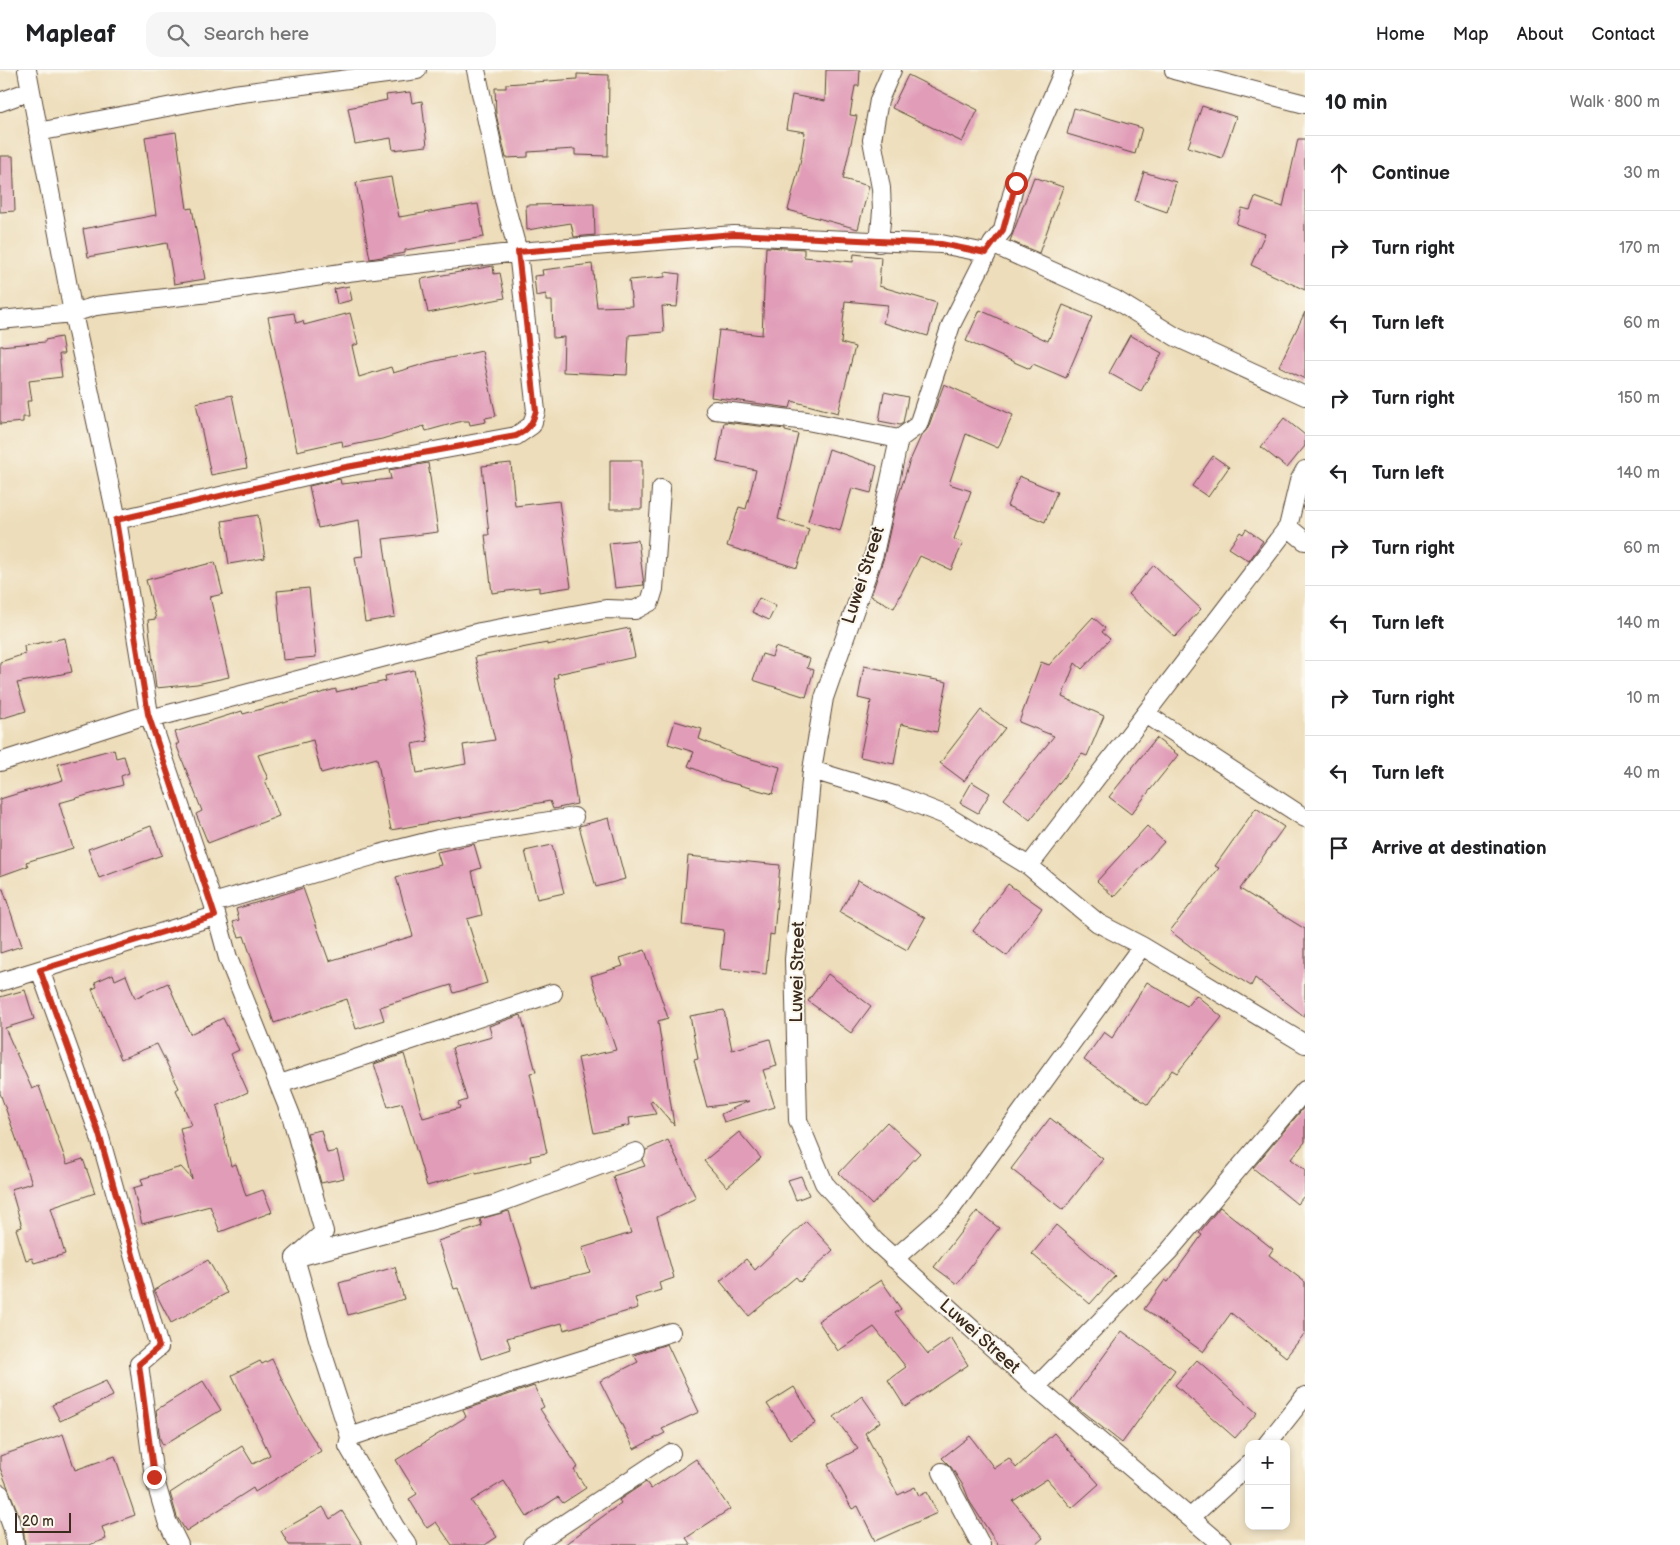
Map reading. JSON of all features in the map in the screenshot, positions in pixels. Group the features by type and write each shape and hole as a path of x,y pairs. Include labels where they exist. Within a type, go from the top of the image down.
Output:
{"street":[{"path":"27,70 73,313 116,520 149,716 214,909 228,958 280,1084 324,1232 295,1258"},
{"path":"38,132 234,94 417,70"},
{"path":"116,520 341,468 516,436 532,425 536,411 518,252 504,200 476,70"},
{"path":"879,243 882,211 881,188 872,140 879,100 892,70"},
{"path":"715,410 807,421 899,438 918,425 951,325 989,249 1003,230 1016,183 1064,70"},
{"path":"1174,70 1305,104"},
{"path":"0,102 30,91"},
{"path":"0,320 73,313 96,306 209,293 348,272 518,252 734,234 841,238 879,243 941,244 989,249 1114,299 1176,337 1305,396"},
{"name":"Luwei Street","path":"899,438 874,554 824,698 812,770 794,959 798,1120 824,1182 875,1241 1036,1387 1222,1545"},
{"path":"1029,866 1288,527 1299,481 1305,470"},
{"path":"0,762 149,716 480,632 606,609 635,610 650,602 654,589 660,537 661,489"},
{"path":"1288,527 1305,541"},
{"path":"1146,714 1305,818"},
{"path":"812,770 894,795 945,815 1029,866 1098,922 1142,946 1305,1044"},
{"path":"0,982 379,854 438,839 574,817"},
{"path":"894,1259 951,1209 1142,946"},
{"path":"40,970 99,1134 159,1347 139,1364 154,1477 166,1522 179,1545"},
{"path":"280,1084 553,993"},
{"path":"1036,1387 1169,1252 1305,1090"},
{"path":"295,1258 497,1204 636,1152"},
{"path":"295,1258 320,1345 350,1437 348,1446 395,1527 408,1545"},
{"path":"350,1437 530,1376 671,1332"},
{"path":"1270,1440 1305,1396"},
{"path":"532,1545 671,1453"},
{"path":"1190,1518 1245,1468"},
{"path":"942,1472 980,1545"},
{"path":"0,1494 13,1529 15,1545"}],"building":[{"path":"826,70 860,70 859,86 855,86 850,115 857,116 843,179 869,186 858,229 788,210 800,164 805,132 786,129 792,95 825,101"},
{"path":"577,74 609,75 608,156 575,155 575,149 528,152 528,157 506,158 496,114 495,88 506,88 506,84 577,79"},
{"path":"908,75 978,110 962,142 892,108"},
{"path":"410,92 412,103 422,101 427,146 393,150 391,138 355,144 348,108 387,100 386,95"},
{"path":"1202,106 1236,117 1222,158 1188,147"},
{"path":"1074,108 1142,128 1135,154 1067,134"},
{"path":"176,132 187,209 192,208 205,279 174,284 167,243 88,257 83,229 156,215 145,137"},
{"path":"1298,139 1305,139 1305,290 1251,265 1265,234 1236,224 1242,208 1250,210 1255,197 1283,207"},
{"path":"0,156 13,156 15,211 0,212"},
{"path":"1144,172 1176,182 1167,212 1135,201"},
{"path":"391,177 399,217 478,204 484,237 405,250 405,253 370,259 356,183"},
{"path":"1034,177 1063,187 1039,253 1010,241"},
{"path":"594,204 595,235 574,237 571,223 527,230 526,205"},
{"path":"766,247 804,249 804,257 853,262 854,254 881,257 879,286 937,303 928,336 883,323 888,305 845,301 841,343 855,347 838,413 792,401 790,408 711,397 719,330 762,335"},
{"path":"592,264 597,307 632,306 629,280 665,277 665,272 680,274 677,307 662,306 664,332 629,335 627,375 563,372 564,337 553,338 552,301 546,301 546,294 536,296 534,276 543,275 542,270"},
{"path":"493,266 494,274 500,273 505,298 428,313 421,279"},
{"path":"349,286 352,300 337,304 334,289"},
{"path":"1063,305 1092,317 1066,378 1033,364 1030,369 966,341 980,310 1048,341"},
{"path":"1305,312 1305,379 1279,366"},
{"path":"294,313 296,323 303,321 304,325 350,313 358,344 352,346 359,377 391,367 393,373 431,362 482,351 496,416 485,418 486,422 470,425 469,421 462,421 426,431 424,426 382,439 343,447 342,441 297,451 268,317"},
{"path":"1130,335 1162,353 1141,391 1109,373"},
{"path":"61,337 64,354 59,354 62,377 29,381 32,401 27,401 29,417 23,417 23,422 0,424 0,346 45,342 45,340"},
{"path":"944,384 1013,415 998,448 966,434 949,484 971,491 954,539 963,543 951,570 920,556 894,608 871,596 884,557 895,507 909,463 921,436 928,428"},
{"path":"884,392 908,397 903,423 900,425 879,421"},
{"path":"232,395 247,468 211,475 196,403"},
{"path":"1284,418 1305,435 1305,446 1287,468 1261,447"},
{"path":"724,422 785,429 785,431 798,434 778,519 809,529 797,568 727,546 739,507 746,509 756,470 717,462"},
{"path":"829,449 877,466 871,493 852,488 840,531 808,521"},
{"path":"1213,456 1229,467 1208,497 1192,486"},
{"path":"610,460 642,460 642,509 610,509"},
{"path":"428,463 438,532 383,539 395,617 365,622 355,557 363,556 359,520 318,528 309,486 340,479 341,484 391,479 389,470"},
{"path":"511,463 515,506 559,501 571,587 539,592 539,587 492,593 485,535 489,535 482,466"},
{"path":"1019,476 1057,492 1045,522 1007,506"},
{"path":"258,515 265,558 229,564 222,521"},
{"path":"1246,529 1263,541 1249,561 1229,548 1240,532 1243,534"},
{"path":"638,540 644,585 615,588 609,543"},
{"path":"215,562 223,594 210,597 229,677 197,684 156,688 148,620 156,619 146,580"},
{"path":"1154,565 1201,609 1175,637 1128,594"},
{"path":"309,588 316,657 283,660 277,591"},
{"path":"759,598 776,606 769,620 752,612"},
{"path":"1093,617 1105,628 1102,632 1110,639 1082,669 1075,663 1062,697 1104,716 1087,756 1082,754 1030,820 1004,799 1054,736 1019,722 1041,662 1049,665"},
{"path":"629,628 635,657 557,674 558,678 554,678 571,758 577,804 553,809 550,801 391,830 377,758 321,773 313,740 258,755 268,779 265,780 279,816 208,843 196,814 202,811 176,744 179,744 175,732 242,711 243,714 336,689 336,692 386,681 385,676 414,670 428,741 412,744 417,773 466,764 463,745 495,740 475,657 547,643 547,645"},
{"path":"65,638 72,672 17,683 26,711 0,719 0,662 25,654 24,646"},
{"path":"775,647 810,659 807,668 814,670 806,697 753,680 762,654 772,657"},
{"path":"864,666 947,682 937,732 901,724 894,764 860,757 871,701 858,698"},
{"path":"981,710 1005,728 964,781 940,763"},
{"path":"675,721 702,729 699,739 737,755 780,767 773,794 720,780 688,766 694,752 668,744"},
{"path":"1156,738 1178,755 1131,814 1109,797"},
{"path":"114,749 116,758 124,756 129,773 121,776 123,785 59,803 73,848 26,862 28,866 0,876 0,799 63,780 58,764"},
{"path":"972,782 990,793 978,813 960,803"},
{"path":"1256,808 1284,827 1240,889 1305,929 1305,1017 1255,978 1251,986 1198,952 1170,931 1219,868 1215,866"},
{"path":"609,818 625,879 596,887 579,826"},
{"path":"151,826 162,855 99,878 88,849"},
{"path":"1147,826 1164,842 1114,897 1097,881"},
{"path":"474,844 481,868 472,871 482,915 467,919 487,983 454,993 451,985 380,1007 384,1020 356,1029 347,999 274,1023 244,936 239,937 233,922 239,920 236,909 303,888 329,961 413,936 396,877 441,865 437,852"},
{"path":"552,845 564,893 537,899 525,851"},
{"path":"688,856 780,865 774,935 770,934 766,974 720,969 724,930 682,925"},
{"path":"858,880 925,918 907,950 840,912"},
{"path":"1008,884 1042,908 1007,956 973,931"},
{"path":"0,889 3,889 22,946 0,953"},
{"path":"645,950 668,1018 658,1021 674,1125 652,1100 650,1102 656,1114 629,1118 630,1125 594,1133 578,1058 616,1050 591,976 623,966 620,958"},
{"path":"113,974 115,980 126,975 135,998 168,983 190,1034 223,1018 239,1050 231,1054 248,1092 217,1106 231,1166 236,1164 246,1196 263,1190 272,1212 220,1232 210,1206 142,1224 133,1188 143,1185 141,1179 181,1167 192,1179 180,1128 192,1125 176,1090 179,1088 157,1044 121,1059 92,989 97,987 95,982"},
{"path":"828,974 871,1006 851,1033 808,1001"},
{"path":"1147,982 1187,1006 1196,995 1222,1017 1177,1073 1172,1070 1148,1105 1084,1060 1104,1032 1112,1038"},
{"path":"25,990 34,1019 5,1028 32,1089 39,1086 67,1164 83,1159 95,1193 51,1208 65,1254 34,1263 32,1258 26,1260 16,1229 22,1227 11,1189 32,1183 0,1093 0,997"},
{"path":"724,1010 732,1050 770,1039 777,1066 763,1070 775,1107 724,1122 721,1114 749,1101 707,1107 694,1060 698,1059 690,1016"},
{"path":"521,1015 536,1072 530,1073 547,1153 530,1156 531,1161 476,1174 476,1172 427,1186 402,1103 388,1107 374,1064 404,1054 423,1118 460,1108 458,1103 467,1100 452,1048 492,1037 489,1026"},
{"path":"1305,1106 1305,1142 1291,1159 1305,1170 1305,1195 1297,1204 1253,1168"},
{"path":"1050,1118 1103,1159 1063,1210 1011,1169"},
{"path":"887,1122 920,1153 872,1205 839,1173"},
{"path":"321,1130 327,1153 337,1151 344,1178 321,1183 307,1133"},
{"path":"739,1132 761,1158 727,1187 704,1161"},
{"path":"668,1140 696,1198 657,1217 674,1278 659,1283 661,1290 635,1298 638,1308 564,1330 562,1323 507,1338 511,1349 481,1359 458,1288 454,1289 438,1241 482,1226 480,1219 509,1211 532,1287 590,1272 582,1248 631,1233 613,1176 645,1166 642,1160 646,1150"},
{"path":"801,1176 809,1195 796,1200 788,1180"},
{"path":"1220,1207 1273,1249 1269,1255 1305,1282 1305,1333 1286,1357 1231,1313 1203,1352 1144,1309 1165,1280 1168,1282 1202,1235 1199,1233"},
{"path":"977,1211 999,1228 957,1284 934,1267"},
{"path":"806,1221 833,1250 800,1282 796,1277 749,1316 720,1281 746,1259 755,1270"},
{"path":"1056,1225 1115,1276 1090,1304 1032,1254"},
{"path":"208,1260 227,1293 171,1323 154,1290"},
{"path":"395,1267 404,1299 348,1315 339,1283"},
{"path":"881,1280 901,1309 895,1313 928,1354 951,1338 968,1365 905,1407 888,1380 906,1367 874,1327 838,1351 818,1321"},
{"path":"1122,1331 1175,1370 1122,1443 1070,1402"},
{"path":"667,1344 699,1412 662,1429 665,1433 634,1449 600,1381 638,1362 634,1355"},
{"path":"272,1359 303,1422 321,1451 255,1492 253,1488 186,1531 177,1517 170,1493 242,1446 253,1464 270,1455 232,1375 260,1361 262,1364"},
{"path":"1197,1360 1257,1413 1235,1438 1175,1385"},
{"path":"106,1381 113,1396 60,1421 52,1405"},
{"path":"203,1381 221,1410 163,1445 160,1439 156,1410"},
{"path":"534,1386 544,1407 540,1409 578,1467 574,1470 586,1488 563,1503 558,1497 527,1517 504,1481 471,1501 497,1537 485,1545 452,1545 436,1522 427,1528 409,1499 417,1494 396,1460 466,1417 463,1410"},
{"path":"794,1387 816,1423 790,1439 767,1404"},
{"path":"862,1396 880,1422 865,1433 898,1495 915,1487 919,1496 927,1492 937,1513 875,1541 858,1506 852,1509 828,1465 858,1449 834,1417"},
{"path":"1054,1433 1099,1484 1072,1508 1047,1479 1013,1501 1043,1538 1035,1545 998,1545 970,1502 964,1487 951,1467 942,1458 970,1436 994,1468 1009,1458 1016,1468"},
{"path":"63,1434 75,1470 115,1456 135,1515 102,1527 106,1539 89,1545 25,1545 23,1525 0,1468 0,1456"},
{"path":"696,1459 730,1509 686,1538 691,1545 564,1545 621,1503 619,1500 646,1482 651,1489"},
{"path":"323,1507 330,1519 342,1511 363,1545 289,1545 281,1531"}],"route":[{"path":"154,1477 139,1364 159,1347 132,1244 99,1134 40,970 215,916 213,903 148,714 116,520 341,468 516,436 525,431 532,425 536,411 518,252 576,249 734,234 841,238 879,243 941,244 986,253 1003,230 1016,183"}]}
